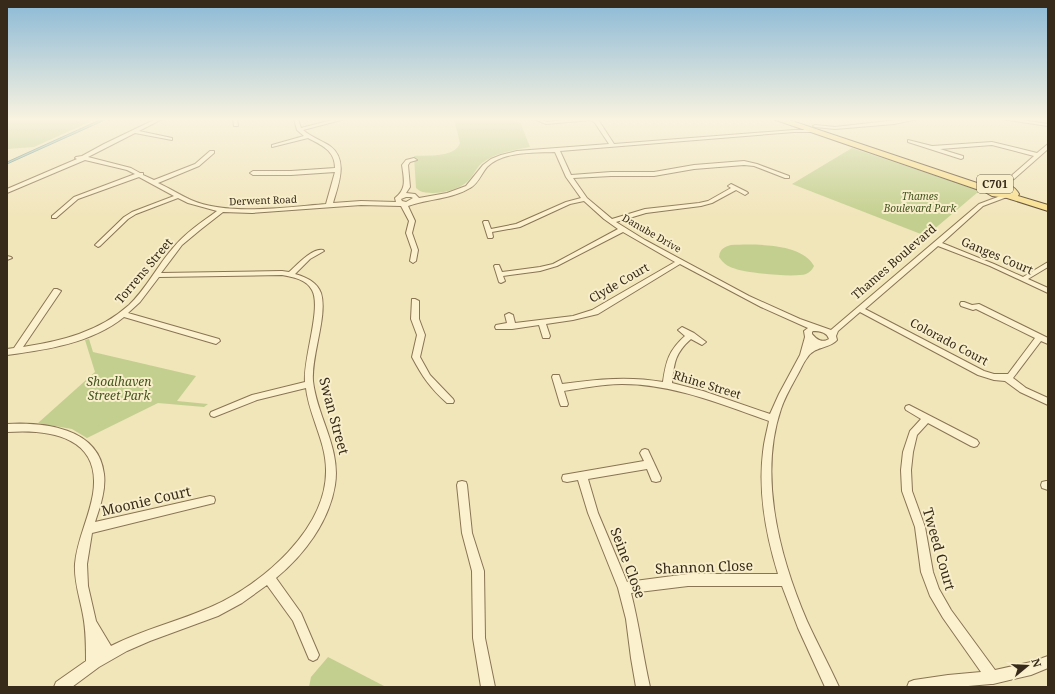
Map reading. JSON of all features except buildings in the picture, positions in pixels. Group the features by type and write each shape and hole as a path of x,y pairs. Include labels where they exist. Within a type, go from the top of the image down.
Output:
{"main road":[{"name":"C701","path":"882,151 990,187 1048,203"},
{"name":"C701","path":"893,151 990,187"},
{"name":"C701","path":"1009,192 1048,208"}],"street":[{"path":"7,191 94,151"},
{"path":"332,205 337,170 337,159 333,151"},
{"path":"400,199 413,199 442,195 468,187 475,181 484,167 499,158 528,151"},
{"name":"Danube Drive","path":"557,151 570,177 586,199 611,221 624,230 765,307 808,335 814,342 822,344"},
{"path":"942,151 962,157"},
{"path":"1024,151 1038,155"},
{"path":"990,187 1012,178 1042,151"},
{"path":"155,182 197,165 212,152"},
{"name":"Derwent Road","path":"80,159 129,168 190,202 222,210 261,211 400,199"},
{"path":"413,199 406,187 405,165 414,160"},
{"path":"570,177 611,174 660,174 694,167 741,163 755,164 787,177"},
{"path":"254,173 291,173 337,170"},
{"path":"54,217 76,198 141,174"},
{"path":"1009,192 1012,178"},
{"path":"400,199 406,187"},
{"path":"611,221 645,211 699,205 710,202 732,187 745,193"},
{"name":"Thames Boulevard","path":"981,206 990,187"},
{"name":"Thames Boulevard","path":"822,344 832,342 832,336 835,330 981,206 1009,192"},
{"path":"98,245 130,215 178,196"},
{"path":"400,199 413,199"},
{"path":"400,199 407,210 412,223 409,233 415,250 413,261"},
{"path":"407,210 413,199"},
{"path":"486,222 489,234 518,226 568,203 586,199"},
{"name":"Torrens Street","path":"7,352 45,347 75,339 101,328 122,314 136,302 180,245 222,210"},
{"path":"499,274 540,269 555,265 624,230"},
{"name":"Ganges Court","path":"937,243 1024,279 1048,291"},
{"path":"291,274 308,258 321,251"},
{"name":"Clyde Court","path":"499,327 573,318 595,312 681,261"},
{"path":"1024,279 1048,264"},
{"name":"Swan Street","path":"61,687 109,654 144,637 214,612 248,593 269,578 292,556 309,535 325,504 331,483 331,456 309,384 318,297 310,283 291,274 266,272 156,275"},
{"path":"16,351 57,291"},
{"path":"415,301 415,319 421,335 416,356 427,377 450,401"},
{"path":"964,304 973,308 976,306 1048,342"},
{"name":"Danube Drive","path":"765,307 826,331 832,336"},
{"name":"Colorado Court","path":"860,309 981,373 994,377 1008,378"},
{"path":"122,314 216,341"},
{"path":"509,315 512,326"},
{"path":"542,322 546,336"},
{"name":"Thames Boulevard","path":"817,328 843,323"},
{"path":"817,328 809,330 804,355 780,400 773,419 767,463 768,500 773,531 786,580 808,638 832,687"},
{"path":"682,330 702,342"},
{"path":"667,386 670,362 673,352 691,335"},
{"path":"1040,337 1008,378 1023,390 1048,402"},
{"path":"804,355 813,348 822,344"},
{"path":"556,377 564,404"},
{"name":"Rhine Street","path":"560,388 623,381 667,386 706,396 773,419"},
{"path":"214,414 255,397 309,384"},
{"path":"910,408 974,443"},
{"name":"Tweed Court","path":"927,418 913,434 906,470 907,491 920,527 928,572 934,592 947,614 992,678"},
{"path":"7,428 37,427 55,430 74,436 90,449 95,459 100,478 98,492 83,549 81,580 90,621 93,664"},
{"path":"645,453 656,478"},
{"path":"567,478 650,464"},
{"name":"Seine Close","path":"582,476 593,513 624,588 632,619 637,658 644,687"},
{"path":"462,485 467,533 478,572 479,638 488,687"},
{"name":"Moonie Court","path":"88,529 210,500"},
{"path":"269,578 297,617 313,655"},
{"name":"Shannon Close","path":"624,588 688,580 786,580"},
{"path":"90,621 109,654"},
{"path":"914,687 1021,673 1048,662"}],"green space":[{"path":"451,151 510,151 495,155 482,163 467,182 457,188 445,192 431,193 420,191 416,188 414,156 440,155"},
{"name":"Thames Boulevard Park","path":"846,151 862,151 975,189 978,192 926,236 792,184"},
{"path":"731,245 765,245 789,249 808,258 814,266 812,270 806,274 800,275 770,274 739,270 727,265 719,257 720,252 723,249"},
{"name":"Shoalhaven Street Park","path":"89,339 93,352 196,376 177,401 208,404 204,407 158,403 87,438 72,429 38,423 95,372 85,340"},
{"path":"328,657 386,687 309,687 311,677"}],"water":[{"path":"30,151 35,151 7,164 7,162"}]}
